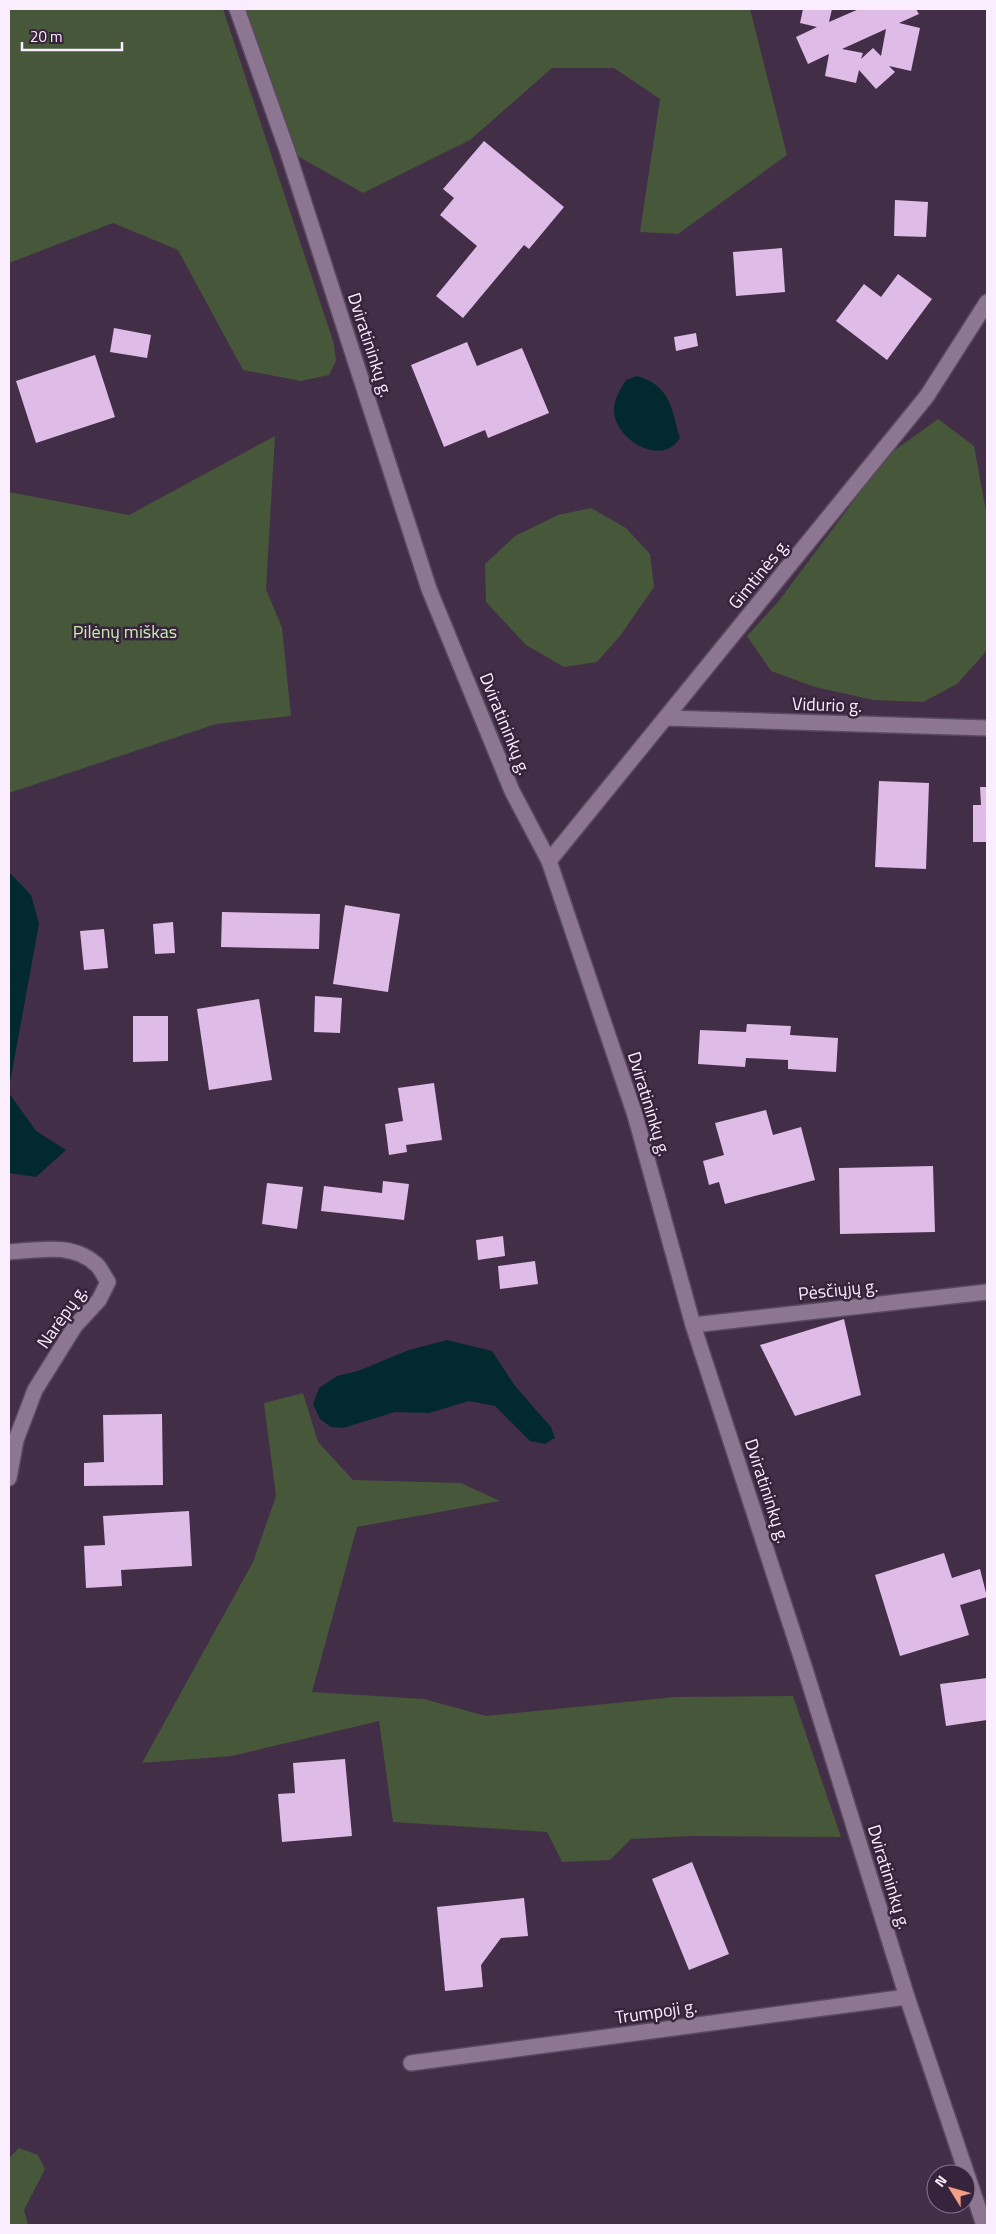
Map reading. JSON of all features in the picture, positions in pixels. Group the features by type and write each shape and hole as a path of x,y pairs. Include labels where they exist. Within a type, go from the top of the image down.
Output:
{"street":[{"name":"Dviratininkų g.","path":"237,9 287,150 429,589 512,791 549,861 635,1115 693,1325 805,1669 907,1997 984,2225"},
{"name":"Gimtinės g.","path":"549,861 927,396 987,302"},
{"name":"Vidurio g.","path":"666,718 987,728"},
{"name":"Narėpų g.","path":"9,1252 58,1248 80,1254 97,1265 108,1282 99,1300 75,1326 35,1390 16,1440 9,1478"},
{"name":"Pėsčiųjų g.","path":"693,1325 987,1292"},
{"name":"Trumpoji g.","path":"411,2063 907,1997"}],"green space":[{"path":"9,9 223,9 334,344 336,361 329,375 301,381 243,370 178,250 113,223 9,263"},
{"path":"237,9 750,9 787,155 678,234 640,232 660,99 614,68 552,68 470,140 363,193 287,150"},
{"path":"938,419 974,446 987,516 987,649 984,654 957,684 923,702 873,700 815,687 771,671 747,636 778,602 888,455"},
{"name":"Pilėnų miškas","path":"275,436 266,589 282,628 291,716 216,724 9,793 9,492 129,515"},
{"path":"591,508 626,528 650,554 654,587 620,636 597,662 564,667 526,645 486,602 485,564 515,536 558,515"},
{"path":"303,1393 318,1442 353,1480 461,1483 500,1501 357,1527 312,1692 424,1699 486,1716 675,1697 793,1696 841,1837 691,1836 631,1839 610,1860 562,1862 547,1832 393,1822 379,1721 232,1756 142,1763 253,1562 276,1496 264,1403"},
{"path":"19,2148 38,2155 45,2169 24,2210 28,2225 9,2225 9,2158"}],"shaded area":[{"path":"637,376 657,386 668,400 680,438 672,447 662,450 651,450 640,446 621,430 616,420 614,405 618,394 626,380"},
{"path":"10,873 31,895 39,924 9,1088"},
{"path":"9,1093 36,1131 66,1150 36,1177 9,1173"},
{"path":"447,1340 492,1351 515,1386 551,1427 555,1438 545,1444 530,1441 495,1406 469,1401 429,1413 395,1412 343,1428 331,1427 320,1419 313,1404 319,1388 337,1376 358,1371 409,1350"}],"building":[{"path":"803,9 832,9 829,22 859,9 916,9 919,14 899,23 920,28 911,71 889,66 895,72 876,89 859,70 856,83 825,76 829,54 808,64 796,37 817,27 800,23","holes":["886,29 881,56 873,48 861,59 863,53 842,49"]},
{"path":"484,141 564,207 529,249 524,245 463,318 436,296 477,246 440,215 454,198 443,189"},
{"path":"895,200 928,202 926,237 894,236"},
{"path":"782,248 785,292 736,296 733,252"},
{"path":"898,274 932,299 887,360 836,321 864,284 881,297"},
{"path":"114,328 151,335 147,358 110,352"},
{"path":"696,333 698,346 676,351 674,337"},
{"path":"467,342 477,366 522,348 549,413 488,438 485,430 444,447 411,365"},
{"path":"95,355 115,417 36,443 16,381"},
{"path":"879,781 929,783 926,869 875,867"},
{"path":"980,787 987,787 987,842 973,842 973,805 981,805"},
{"path":"345,905 400,914 388,992 333,984"},
{"path":"222,912 320,914 319,949 221,947"},
{"path":"173,922 175,953 155,954 153,924"},
{"path":"104,929 108,968 84,970 80,931"},
{"path":"315,996 342,998 340,1033 314,1032"},
{"path":"259,999 272,1080 209,1090 197,1009"},
{"path":"133,1016 168,1016 168,1061 133,1062"},
{"path":"747,1024 791,1026 790,1035 838,1038 836,1072 788,1069 788,1060 746,1058 745,1067 698,1064 700,1030 746,1032"},
{"path":"434,1083 442,1140 406,1145 407,1152 389,1155 385,1124 403,1121 398,1088"},
{"path":"766,1110 773,1135 801,1127 815,1180 725,1204 719,1182 709,1185 703,1161 724,1155 715,1123"},
{"path":"933,1166 935,1232 840,1234 839,1168"},
{"path":"383,1181 409,1184 404,1220 321,1211 324,1186 382,1193"},
{"path":"267,1183 303,1187 297,1229 262,1224"},
{"path":"503,1236 505,1256 478,1260 476,1240"},
{"path":"535,1261 538,1284 500,1289 498,1266"},
{"path":"844,1319 861,1395 795,1416 760,1345"},
{"path":"162,1414 163,1485 84,1486 84,1463 104,1462 103,1415"},
{"path":"189,1511 192,1566 121,1570 122,1586 86,1588 84,1546 105,1545 103,1516"},
{"path":"944,1553 952,1578 980,1569 987,1597 960,1605 969,1635 900,1656 875,1575"},
{"path":"987,1678 987,1720 946,1726 940,1684"},
{"path":"345,1759 352,1836 282,1842 278,1794 295,1793 293,1763"},
{"path":"692,1862 729,1954 689,1970 652,1879"},
{"path":"524,1898 528,1936 501,1938 481,1965 483,1987 445,1991 437,1907"}]}
